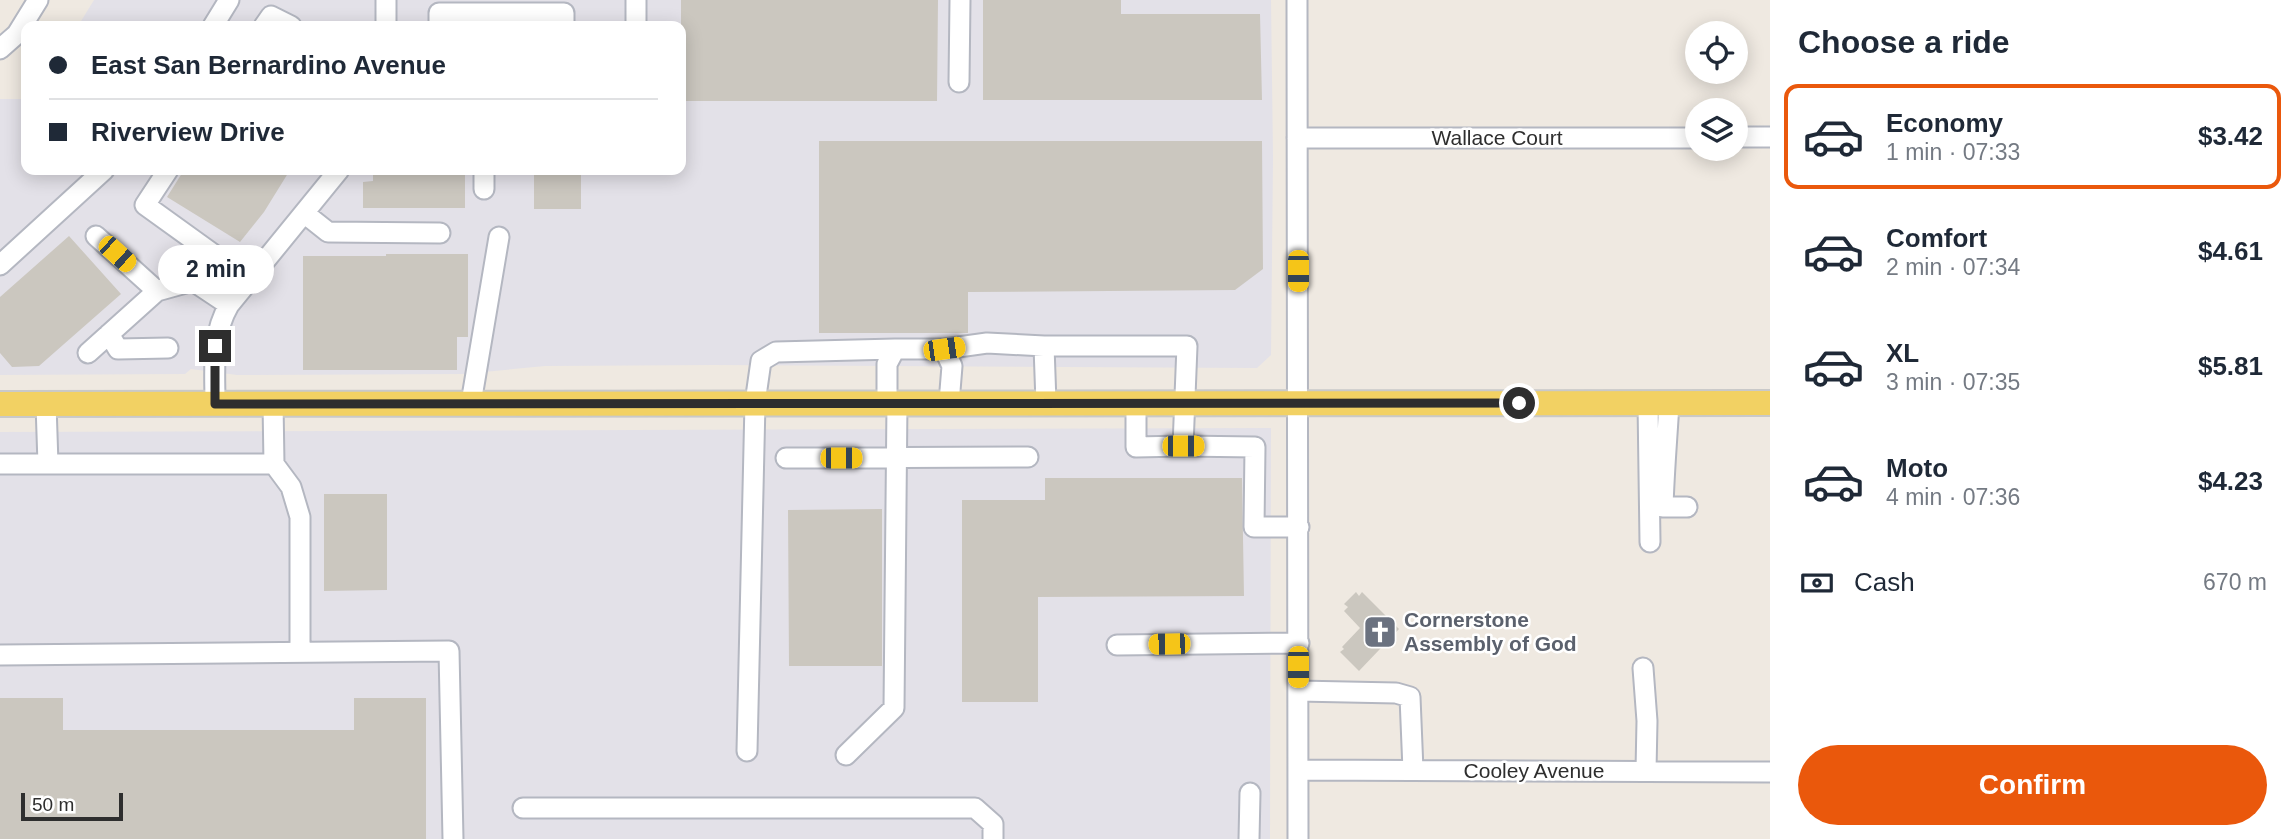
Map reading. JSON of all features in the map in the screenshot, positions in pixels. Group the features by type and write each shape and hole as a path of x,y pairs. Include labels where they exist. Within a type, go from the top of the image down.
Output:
{"main road":[{"path":"0,404 1770,403"}],"street":[{"path":"216,21 229,0"},
{"path":"386,0 386,21"},
{"path":"636,0 636,21"},
{"path":"959,82 960,0"},
{"path":"1297,0 1298,839"},
{"path":"23,21 31,4"},
{"path":"439,21 439,13 564,13 564,21"},
{"path":"0,49 17,34 21,25"},
{"path":"1748,137 1770,137"},
{"name":"Wallace Court","path":"1297,138 1685,138"},
{"path":"0,265 99,175"},
{"path":"88,353 157,291 193,281 213,254 145,205 166,175"},
{"path":"215,404 216,335 221,319 229,305 335,175"},
{"path":"304,213 328,232 440,233"},
{"path":"96,236 157,291"},
{"path":"471,404 499,237"},
{"path":"193,281 229,305"},
{"path":"109,334 118,349 168,348"},
{"path":"747,751 755,403 761,361 776,352 944,349 987,343 1044,346 1187,346 1183,446"},
{"path":"1044,346 1046,403"},
{"path":"846,755 894,708 897,458 887,364 895,349"},
{"path":"944,349 952,366 949,403"},
{"path":"1136,403 1136,447 1255,447 1254,527 1299,527"},
{"path":"1658,403 1667,450 1664,463 1664,507 1687,507"},
{"path":"1650,542 1658,403"},
{"path":"46,404 48,464"},
{"path":"273,404 274,464 291,487 300,517 300,652"},
{"path":"786,458 1028,457"},
{"path":"0,464 274,464"},
{"path":"1117,645 1298,643"},
{"path":"0,655 449,651 453,839"},
{"path":"1643,668 1647,721 1646,771"},
{"path":"1298,691 1396,693 1409,697 1413,770"},
{"name":"Cooley Avenue","path":"1298,770 1770,772"},
{"path":"1249,839 1250,793"},
{"path":"523,808 975,808 993,824 993,839"}],"shaded area":[{"path":"94,0 1271,0 1271,355 1257,368 714,365 545,366 463,374 237,375 191,369 185,374 0,375 0,99 21,99 21,175 686,175 686,21 81,21"},
{"path":"1271,428 1270,839 0,839 0,432"}],"building":[{"path":"681,0 938,0 937,101 686,101 686,21 681,21"},
{"path":"983,0 1121,0 1121,14 1260,14 1262,100 983,100"},
{"path":"819,141 1262,141 1263,269 1235,290 968,292 968,333 819,333"},
{"path":"181,175 287,175 264,212 240,242 167,197"},
{"path":"373,175 465,175 465,208 363,208 363,182 373,181"},
{"path":"534,175 581,175 581,209 534,209"},
{"path":"69,236 121,294 39,366 12,367 0,353 0,297"},
{"path":"468,254 468,337 457,337 457,370 303,370 303,256"},
{"path":"1045,478 1242,478 1244,596 1038,597 1038,702 962,702 962,500 1045,500"},
{"path":"324,494 387,494 387,590 324,591"},
{"path":"882,509 882,666 789,666 788,510"},
{"name":"Cornerstone Assembly of God","path":"1356,592 1359,596 1362,592 1399,629 1359,671 1340,652 1360,628 1344,611 1348,607 1344,604"},
{"path":"0,698 63,698 63,730 354,730 354,698 426,698 426,839 0,839"}],"place":[{"name":"Cornerstone Assembly of God","path":"1380,632"}],"route":[{"path":"215,346 215,404 1519,403"}]}
